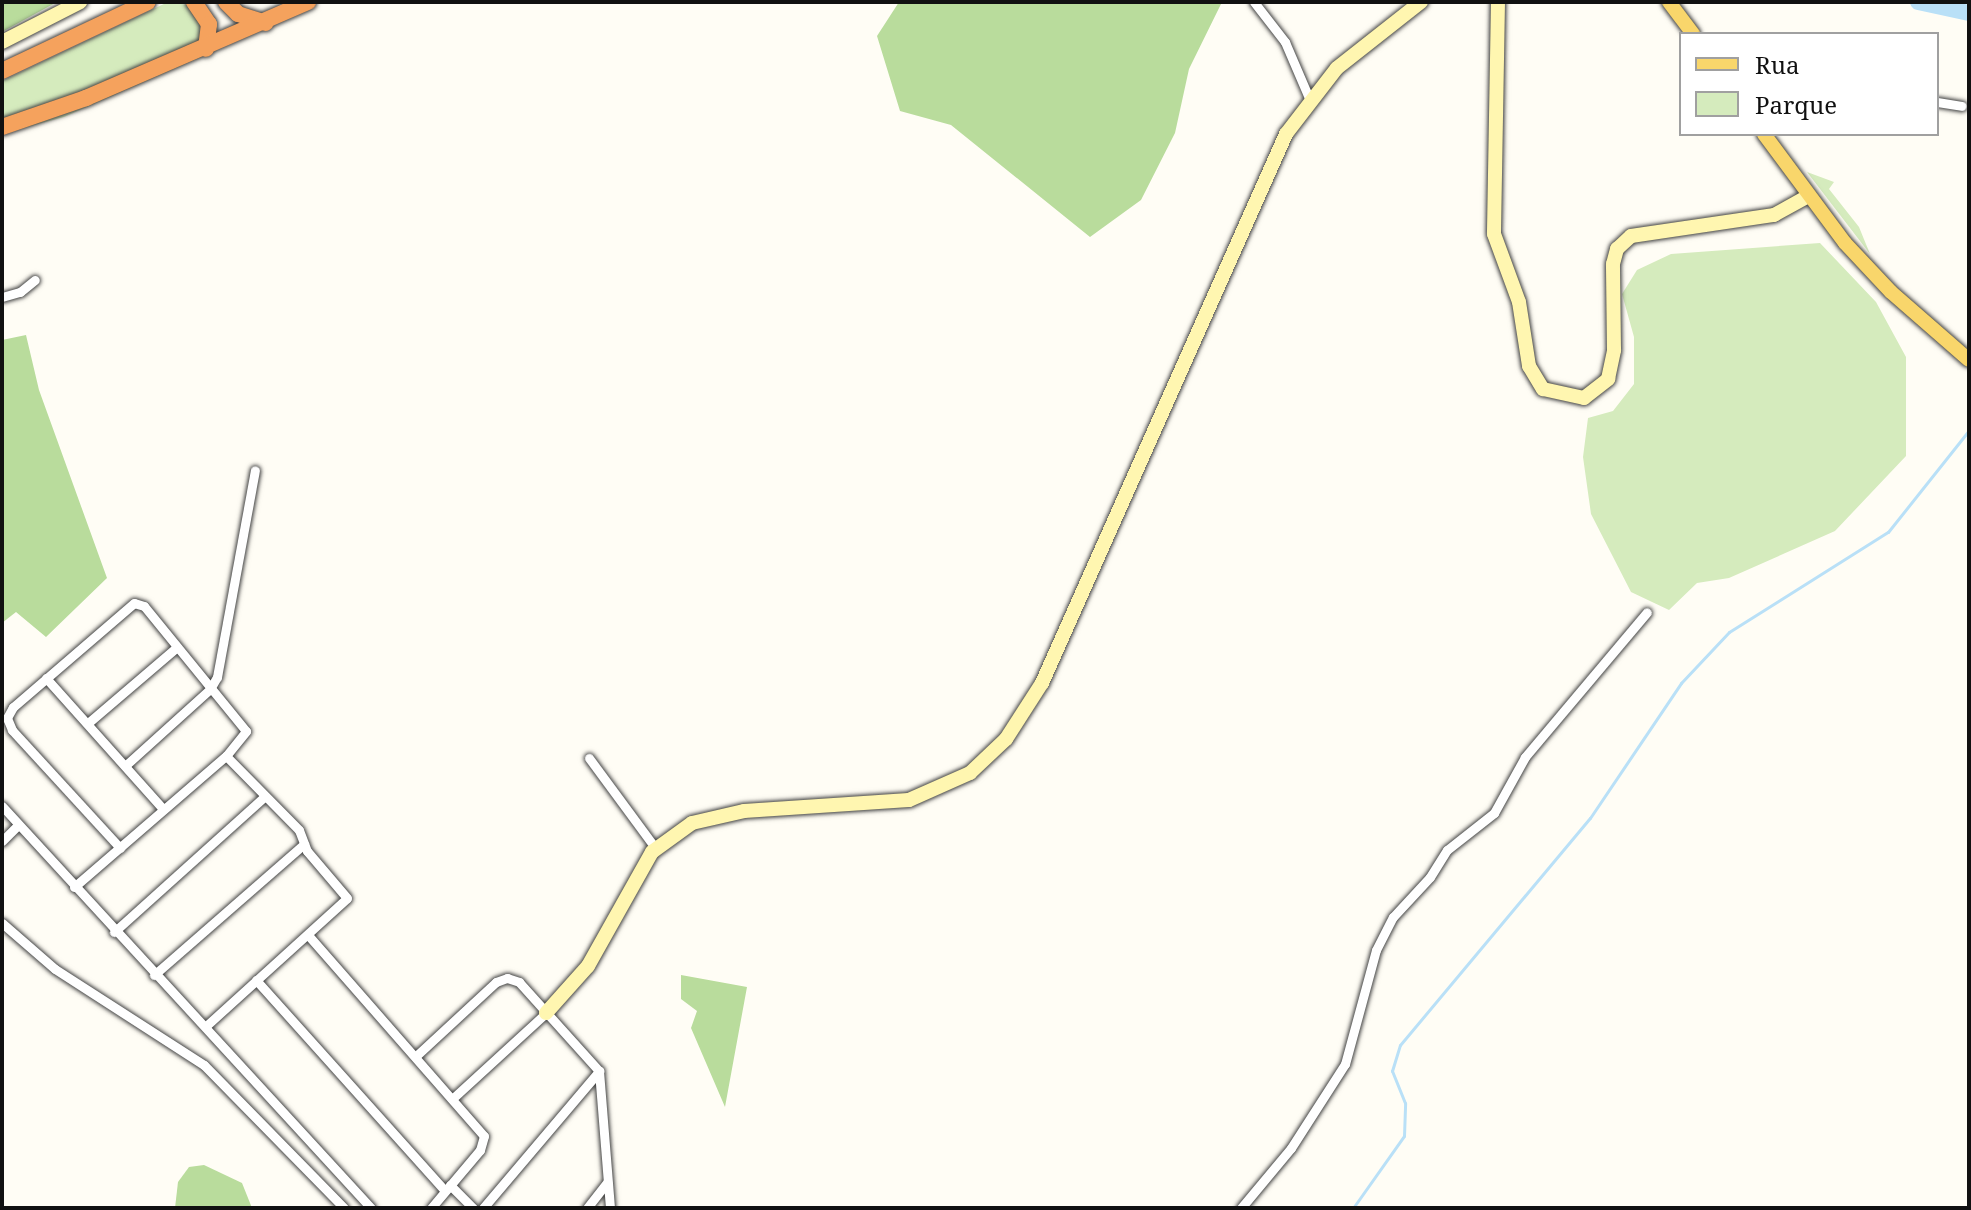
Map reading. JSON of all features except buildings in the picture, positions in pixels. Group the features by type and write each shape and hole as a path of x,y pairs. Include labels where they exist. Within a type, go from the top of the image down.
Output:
{"highway":[{"path":"2,71 148,2"},
{"path":"194,2 209,24 206,49"},
{"path":"226,2 238,14 266,23"},
{"path":"2,127 206,49 308,2"}],"main road":[{"path":"1669,2 1694,32"},
{"path":"1765,136 1808,196 1891,292 1969,360"}],"street":[{"path":"2,42 80,2"},
{"path":"1254,2 1285,42 1309,98"},
{"path":"452,1099 546,1013 588,966 636,875 656,849 692,823 715,816 883,804 923,795 970,773 1006,739 1037,694 1280,147 1309,98 1337,68 1421,2"},
{"path":"1498,2 1494,234 1519,302 1529,366 1543,389 1570,399 1584,398 1608,379 1614,350 1613,264 1617,249 1631,236 1774,215 1808,196"},
{"path":"1939,102 1962,106"},
{"path":"2,297 20,292 35,280"},
{"path":"126,765 210,689 220,669 228,596 255,470"},
{"path":"74,887 120,848 163,809 226,756 242,739 245,727 210,689 144,606 134,603 13,707 8,723 120,848"},
{"path":"1241,1208 1291,1148 1345,1064 1376,950 1393,917 1453,844 1494,813 1525,757 1647,612"},
{"path":"88,723 177,647"},
{"path":"46,678 163,809"},
{"path":"206,1026 347,898 304,844 299,830 226,756"},
{"path":"589,758 656,849"},
{"path":"114,932 264,797"},
{"path":"2,806 114,932 206,1026 371,1208"},
{"path":"2,841 18,825"},
{"path":"154,975 304,844"},
{"path":"2,923 55,969 204,1065 344,1208"},
{"path":"308,935 416,1056 484,1141 431,1208"},
{"path":"416,1056 502,978 519,982 599,1071 610,1208"},
{"path":"256,980 447,1188 473,1208"},
{"path":"483,1208 599,1071"},
{"path":"587,1208 607,1182"}],"green space":[{"path":"2,2 57,2 2,32"},
{"path":"168,2 202,7 208,54 64,117 2,134 2,81"},
{"path":"899,2 1222,2 1189,69 1175,133 1141,200 1090,237 951,125 900,111 877,36"},
{"path":"1807,172 1834,182 1829,189 1859,227 1870,254"},
{"path":"1820,243 1876,302 1906,357 1906,456 1835,531 1729,578 1697,583 1669,610 1631,592 1591,514 1583,457 1588,418 1613,411 1634,384 1634,337 1622,294 1637,270 1671,254"},
{"path":"26,335 39,390 107,578 46,637 16,612 2,623 2,340"},
{"path":"681,975 747,987 725,1107 691,1028 697,1011 681,999"},
{"path":"204,1165 242,1183 252,1208 175,1208 178,1182 189,1167"}],"waterway":[{"path":"1918,2 1969,13"},
{"path":"1353,1208 1404,1136 1405,1103 1392,1071 1400,1045 1590,818 1681,683 1729,632 1888,532 1969,430"}]}
